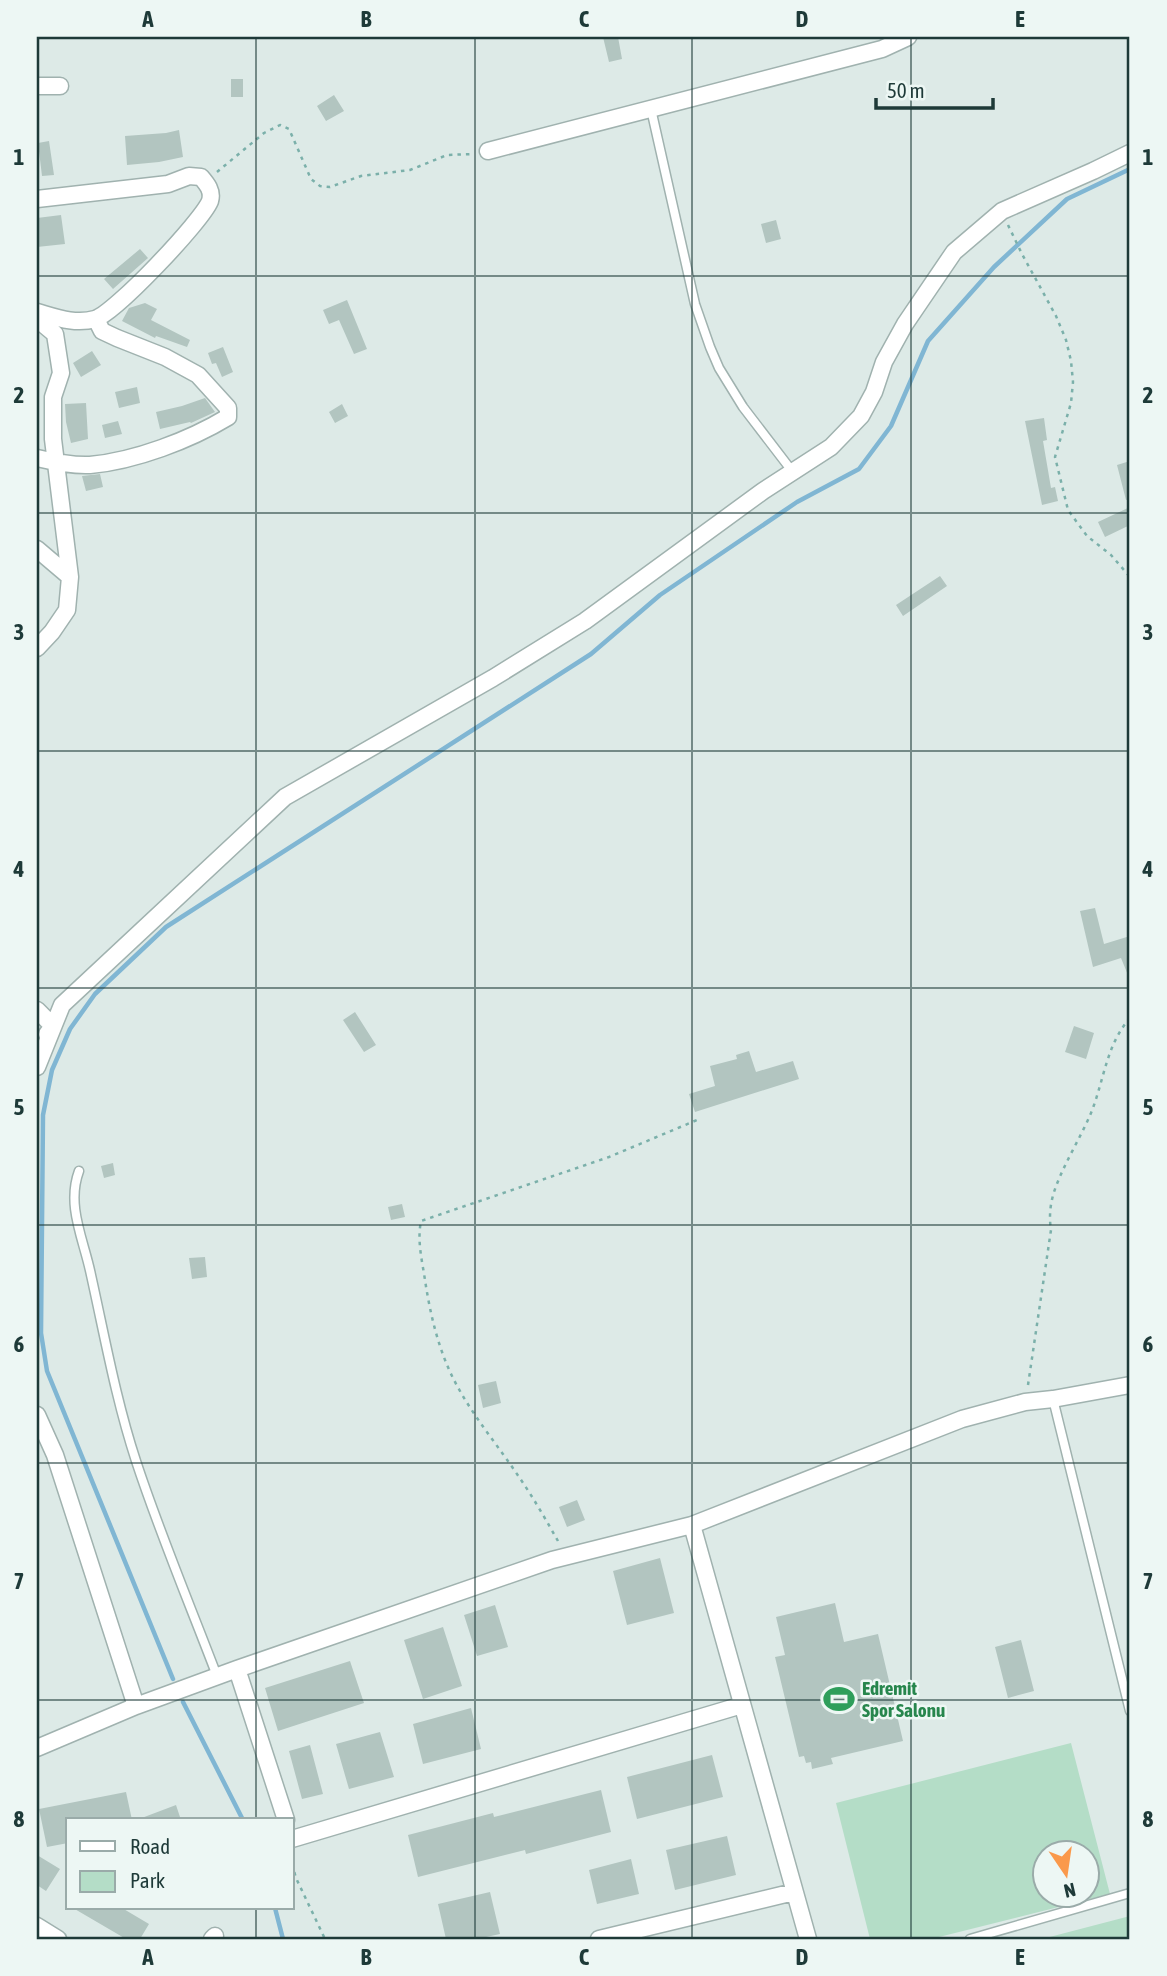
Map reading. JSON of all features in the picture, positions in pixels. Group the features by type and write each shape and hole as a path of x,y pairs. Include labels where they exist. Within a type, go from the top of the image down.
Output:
{"street":[{"path":"488,151 882,49 908,37"},
{"path":"37,86 60,86"},
{"path":"37,1067 62,1004 285,797 493,678 584,621 792,471 831,447 861,416 874,392 884,362 905,324 954,252 1002,211 1130,153"},
{"path":"37,199 168,184 189,176 201,177 209,186 211,198 204,212 127,297 96,319 72,321 37,312"},
{"path":"37,319 55,334 61,373 53,397 55,463 70,577 68,610 44,630 37,648"},
{"path":"37,458 55,463 89,465 124,459 201,433 228,417 228,408 198,375 165,357 102,331 96,319"},
{"path":"37,549 70,577"},
{"path":"37,1010 53,1026"},
{"path":"37,1047 53,1026"},
{"path":"37,1748 136,1706 237,1669 566,1557 692,1525 962,1419 1026,1402 1130,1385"},
{"path":"37,1415 55,1455 136,1706"},
{"path":"692,1525 808,1939"},
{"path":"237,1669 284,1818"},
{"path":"294,1838 742,1705"},
{"path":"599,1939 794,1892"},
{"path":"37,1926 58,1939"}],"lane":[{"path":"651,109 702,326 719,368 731,388 792,471"},
{"path":"79,1171 74,1188 74,1208 121,1411 152,1509 217,1676"},
{"path":"1054,1399 1130,1711"},
{"path":"970,1939 1130,1894"}],"path":[{"path":"206,183 237,154 264,133 280,125 289,129 312,179 325,187 361,176 410,170 447,155 488,151"},
{"path":"1014,237 1056,316 1071,361 1071,404 1055,457 1068,510 1087,536 1111,555 1130,577"},
{"path":"1026,1402 1054,1192 1097,1097 1110,1049 1121,1028 1130,1018"},
{"path":"566,1557 519,1477 482,1427 452,1376 442,1352 428,1298 420,1252 421,1221 610,1157 697,1120"},
{"path":"294,1871 325,1939"}],"green space":[{"path":"1071,1743 1096,1840 1030,1840 1030,1910 1046,1910 931,1939 870,1939 836,1803"},
{"path":"1100,1855 1110,1894 1100,1897"},
{"path":"1130,1916 1130,1939 1042,1939"}],"building":[{"path":"603,37 618,37 622,59 609,62"},
{"path":"231,79 243,79 243,97 231,97"},
{"path":"334,95 344,111 326,121 317,106"},
{"path":"179,130 183,157 127,165 125,136"},
{"path":"49,141 54,175 42,176 38,143"},
{"path":"61,215 65,244 37,247 37,218"},
{"path":"776,220 781,239 766,243 761,224"},
{"path":"140,249 148,258 113,289 104,279"},
{"path":"347,300 367,349 354,354 339,320 329,324 323,310"},
{"path":"145,303 157,309 151,320 190,340 187,347 156,336 155,338 122,321 129,308"},
{"path":"223,347 233,372 222,377 208,353"},
{"path":"92,351 101,365 81,377 73,363"},
{"path":"137,387 140,403 119,408 115,392"},
{"path":"205,398 215,412 191,423 160,429 156,412"},
{"path":"86,403 88,439 71,443 65,404"},
{"path":"342,404 348,416 335,423 329,412"},
{"path":"1044,418 1047,440 1043,441 1051,488 1055,487 1058,501 1042,505 1025,421"},
{"path":"118,421 122,434 105,438 102,425"},
{"path":"1130,461 1130,499 1126,500 1117,465"},
{"path":"100,474 103,487 86,491 82,476"},
{"path":"1130,507 1130,525 1105,537 1098,522"},
{"path":"940,576 947,586 903,616 896,605"},
{"path":"1095,908 1104,944 1130,936 1130,980 1121,958 1093,967 1080,911"},
{"path":"355,1012 376,1045 364,1052 343,1020"},
{"path":"1074,1026 1094,1033 1086,1059 1065,1052"},
{"path":"749,1051 756,1072 793,1061 799,1079 695,1112 689,1094 715,1086 710,1066 737,1059 736,1055"},
{"path":"113,1163 115,1175 104,1178 101,1166"},
{"path":"402,1204 405,1217 391,1220 388,1207"},
{"path":"205,1257 207,1277 192,1279 189,1258"},
{"path":"496,1381 501,1403 483,1408 478,1385"},
{"path":"577,1500 585,1520 567,1527 559,1507"},
{"path":"660,1558 674,1613 627,1625 613,1571"},
{"name":"Edremit Spor Salonu","path":"835,1603 844,1642 878,1634 903,1741 831,1758 833,1764 812,1769 811,1762 806,1763 804,1756 799,1757 775,1657 785,1655 776,1617"},
{"path":"495,1605 508,1647 477,1656 464,1615"},
{"path":"443,1627 462,1686 423,1699 404,1640"},
{"path":"1021,1640 1034,1691 1008,1698 995,1647"},
{"path":"350,1661 364,1703 278,1731 265,1688"},
{"path":"471,1708 481,1749 423,1764 413,1724"},
{"path":"380,1732 394,1777 349,1789 336,1744"},
{"path":"310,1745 323,1794 302,1799 289,1751"},
{"path":"712,1755 723,1797 637,1819 627,1777"},
{"path":"601,1790 611,1832 526,1854 525,1850 418,1877 408,1835 493,1813 494,1817"},
{"path":"126,1792 132,1818 66,1818 66,1843 47,1847 39,1809"},
{"path":"176,1805 180,1818 142,1818"},
{"path":"727,1836 736,1875 675,1890 666,1850"},
{"path":"37,1855 60,1869 46,1891 37,1885"},
{"path":"631,1859 639,1894 597,1904 589,1870"},
{"path":"490,1892 500,1934 477,1939 446,1939 438,1904"},
{"path":"76,1910 125,1910 149,1924 140,1939 126,1939"}],"waterway":[{"path":"173,1679 47,1371 41,1333 43,1115 52,1070 70,1029 95,994 166,927 591,654 660,595 797,502 859,469 891,426 928,341 994,267 1067,199 1130,169"},
{"path":"183,1702 242,1818"},
{"path":"276,1910 283,1939"}],"place":[{"name":"Edremit Spor Salonu","path":"839,1699"}]}
